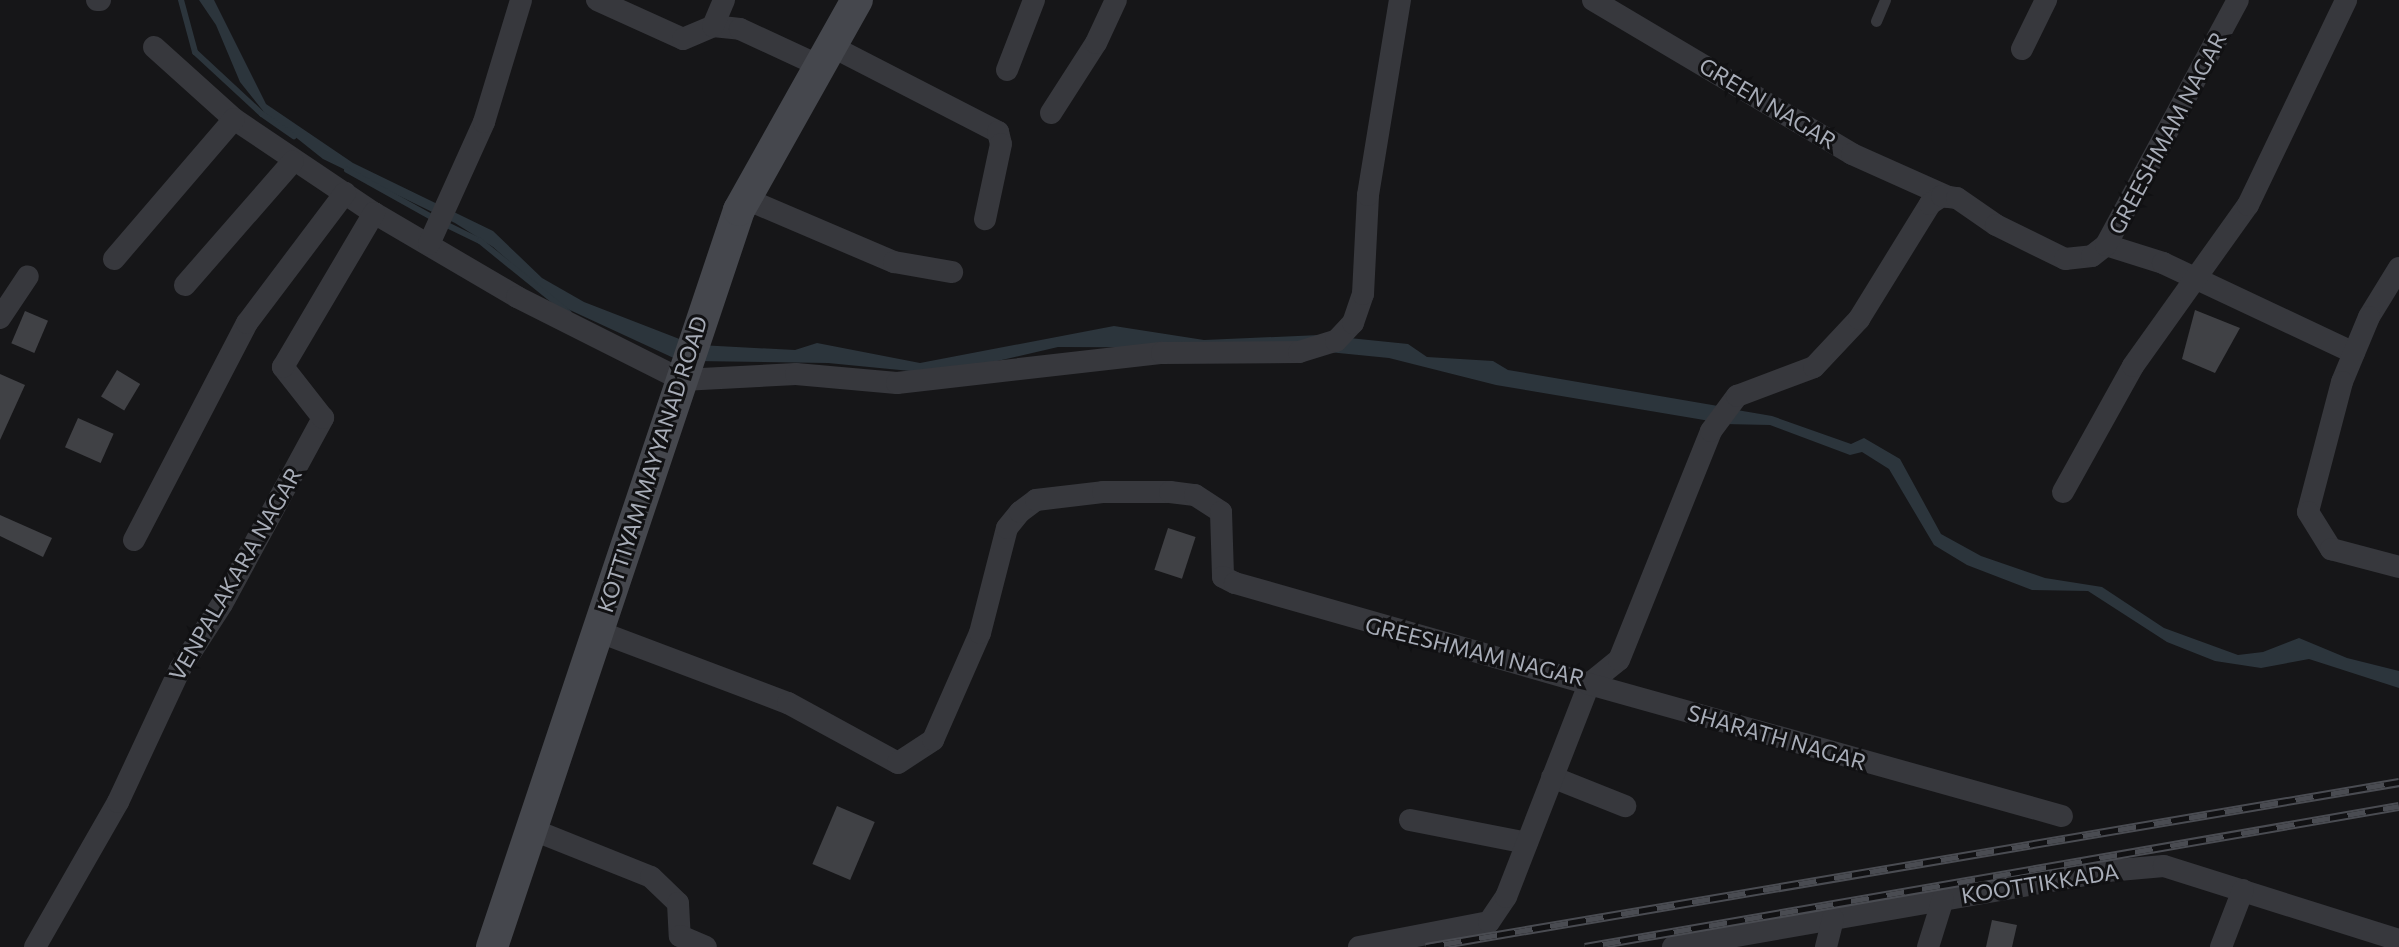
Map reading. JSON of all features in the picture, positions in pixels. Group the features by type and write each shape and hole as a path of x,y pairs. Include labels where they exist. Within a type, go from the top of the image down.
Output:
{"main road":[{"name":"KOTTIYAM MAYYANAD ROAD","path":"492,947 699,321 746,199 857,0"}],"street":[{"path":"431,240 484,122 521,0"},
{"path":"597,0 683,39 713,26 740,29 826,56 998,132 1001,144 985,219"},
{"path":"713,26 724,0"},
{"path":"1007,70 1034,0"},
{"path":"1051,113 1096,43 1116,0"},
{"path":"154,47 234,119 374,213 431,240 517,297 682,380 796,374 897,383 1162,353 1299,352 1336,341 1353,323 1363,294 1368,195 1400,0"},
{"name":"GREEN NAGAR","path":"1593,0 1852,154 1948,197"},
{"path":"2022,49 2046,0"},
{"name":"GREESHMAM NAGAR","path":"597,631 788,703 898,763 933,740 980,633 1007,528 1020,512 1036,500 1103,492 1170,492 1195,495 1221,512 1223,577 1235,583 1589,684 1619,660 1722,413 1737,396 1814,367 1859,319 1930,204 1948,197 2065,259 2092,256 2106,245 2238,0"},
{"path":"2063,492 2133,366 2248,205 2346,0"},
{"path":"114,259 234,119"},
{"path":"185,285 293,161"},
{"path":"134,540 247,323 345,193"},
{"path":"746,199 894,262 952,272"},
{"name":"VENPALAKARA NAGAR","path":"35,947 118,802 180,669 222,604 323,418 283,367 374,213"},
{"path":"2106,245 2163,263 2354,353"},
{"path":"2399,268 2354,353 2308,512 2331,549 2399,567"},
{"path":"0,318 28,276"},
{"path":"1359,947 1489,922 1506,897 1589,684"},
{"name":"SHARATH NAGAR","path":"1589,684 2062,816"},
{"path":"1552,777 1625,806"},
{"path":"1410,820 1527,843"},
{"path":"531,829 651,877 678,903 680,936 706,947"},
{"name":"KOOTTIKKADA","path":"1673,947 1943,899 2164,866 2398,943"},
{"path":"2221,947 2243,890"},
{"path":"1928,947 1943,899"},
{"path":"1826,947 1833,919"}],"lane":[{"path":"1876,21 1885,0"}],"shaded area":[{"path":"199,0 214,0 266,104 353,163 493,231 542,278 584,302 682,340 678,360 559,305 493,247 455,223 323,159 264,112 240,82 216,25"},
{"path":"1114,326 1204,340 1320,335 1408,344 1427,357 1493,361 1508,370 1718,406 1710,421 1496,385 1389,358 1288,348 1058,347 941,374 828,363 695,361 699,345 795,350 817,343 920,363"},
{"path":"1731,409 1772,416 1851,444 1864,438 1900,459 1941,534 1981,556 2045,578 2102,587 2164,628 2238,655 2263,652 2299,638 2347,658 2399,671 2399,688 2309,659 2261,668 2215,661 2167,642 2088,591 2032,590 1967,565 1934,545 1889,469 1862,452 1850,455 1770,425 1724,424"}],"building":[{"path":"2195,310 2240,328 2215,373 2182,359"},
{"path":"25,311 48,321 34,353 11,343"},
{"path":"117,370 140,384 124,410 101,397"},
{"path":"0,374 25,385 0,440"},
{"path":"78,418 114,434 101,463 65,447"},
{"path":"0,515 52,538 43,557 0,536"},
{"path":"1168,528 1196,537 1182,579 1154,570"},
{"path":"837,806 875,822 850,880 812,864"},
{"path":"1992,920 2017,925 2012,947 1986,947"}],"waterway":[{"path":"181,0 195,52 262,114 294,136"},
{"path":"347,170 435,219"},
{"path":"445,224 480,241 569,313"}],"railway":[{"path":"1426,947 2399,782"},
{"path":"1585,947 2399,806"}]}
